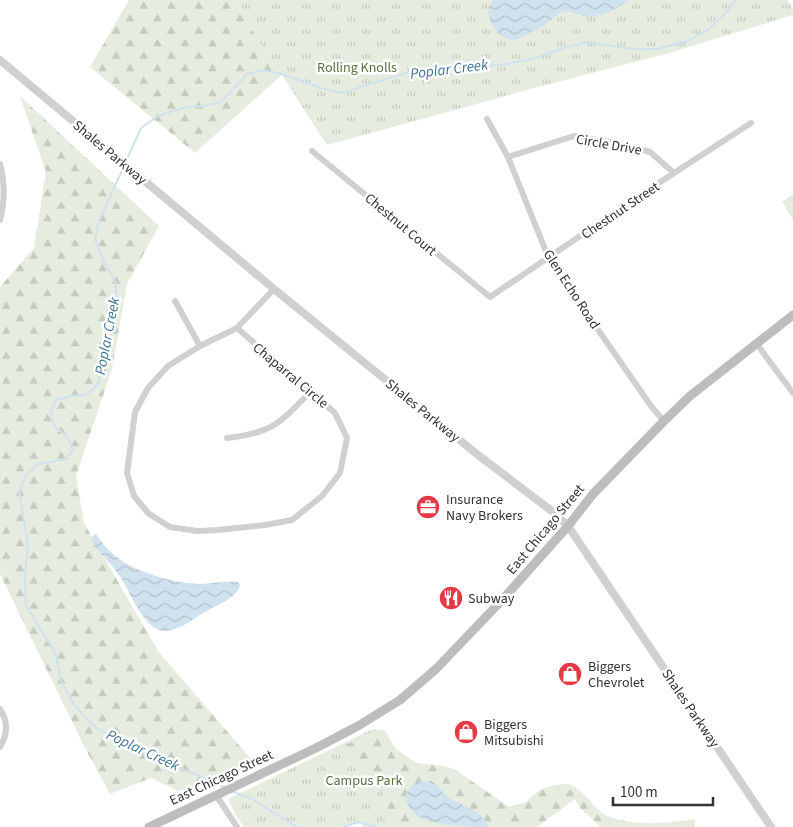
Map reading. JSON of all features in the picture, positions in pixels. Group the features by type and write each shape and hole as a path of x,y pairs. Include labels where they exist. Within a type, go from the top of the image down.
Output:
{"main road":[{"name":"East Chicago Street","path":"149,827 358,726 400,700 455,650 568,526 593,494 664,421 690,396 793,316"}],"street":[{"name":"Shales Parkway","path":"0,60 274,289 478,456 553,512 568,526 771,827"},
{"name":"Glen Echo Road","path":"487,119 508,157 549,259 651,406 664,421"},
{"name":"Chestnut Street","path":"490,298 751,123"},
{"name":"Circle Drive","path":"508,157 574,136 615,142 650,152 674,173"},
{"name":"Chestnut Court","path":"312,151 490,298"},
{"path":"0,164 4,187 4,201 0,220"},
{"name":"Chaparral Circle","path":"237,328 336,413 347,438 340,473 322,496 292,520 218,530 197,531 170,528 148,513 134,496 127,473 135,412 148,388 168,366 200,346 237,328 274,289"},
{"path":"175,301 200,346"},
{"path":"756,343 793,393"},
{"path":"226,438 250,436 269,429 285,417 311,391"},
{"path":"0,709 6,724 5,739 0,747"},
{"path":"216,795 236,827"}],"green space":[{"path":"129,0 233,0 282,75 195,153 90,67"},
{"name":"Rolling Knolls","path":"233,0 787,0 793,8 793,15 669,53 327,145"},
{"path":"20,96 159,226 127,284 112,369 76,476 84,523 158,651 256,765 178,791 151,778 110,794 86,750 0,574 0,287 34,248 46,172"},
{"path":"793,194 793,219 782,202"},
{"name":"Campus Park","path":"373,729 385,731 396,749 418,764 454,769 509,807 528,802 532,827 363,827 361,823 339,827 244,827 238,819 228,799"},
{"path":"373,729 385,731 398,754 406,759 413,762 454,769 509,807 522,805 543,789 567,784 576,788 602,813 622,821 647,823 695,819 695,827 601,827 580,808 575,799 537,827 385,827 382,790 373,775 359,769 350,761 341,757 341,751 346,744 360,742"}],"water":[{"path":"493,0 629,0 609,12 591,17 562,11 542,27 515,40 500,35 491,23 488,13"},
{"path":"96,534 114,555 144,572 180,582 202,584 238,582 240,585 236,593 227,600 180,627 169,631 156,629 138,609 118,574 94,546 92,540"},
{"path":"432,781 450,798 482,817 488,827 438,823 419,817 409,807 405,798 409,789 415,784"}],"waterway":[{"name":"Poplar Creek","path":"126,161 141,128 158,116 182,108 221,102 247,74 263,70 342,93 412,71 500,65 533,59 587,42 632,49 657,49 688,41 706,31 722,17 736,0"},
{"name":"Poplar Creek","path":"124,166 99,221 95,239 104,262 115,282 117,300 98,384 86,395 56,400 51,410 54,426 68,438 73,449 67,459 38,464 26,475 19,491 28,544 25,576 26,605 56,655 61,681 74,705 95,727 123,743 226,788"},
{"name":"Poplar Creek","path":"232,791 252,799 297,827"},
{"name":"Poplar Creek","path":"344,827 358,822 377,827"}],"place":[{"name":"Insurance Navy Brokers","path":"428,507"},
{"name":"Subway","path":"451,598"},
{"name":"Biggers Chevrolet","path":"570,674"},
{"name":"Biggers Mitsubishi","path":"466,732"}]}
